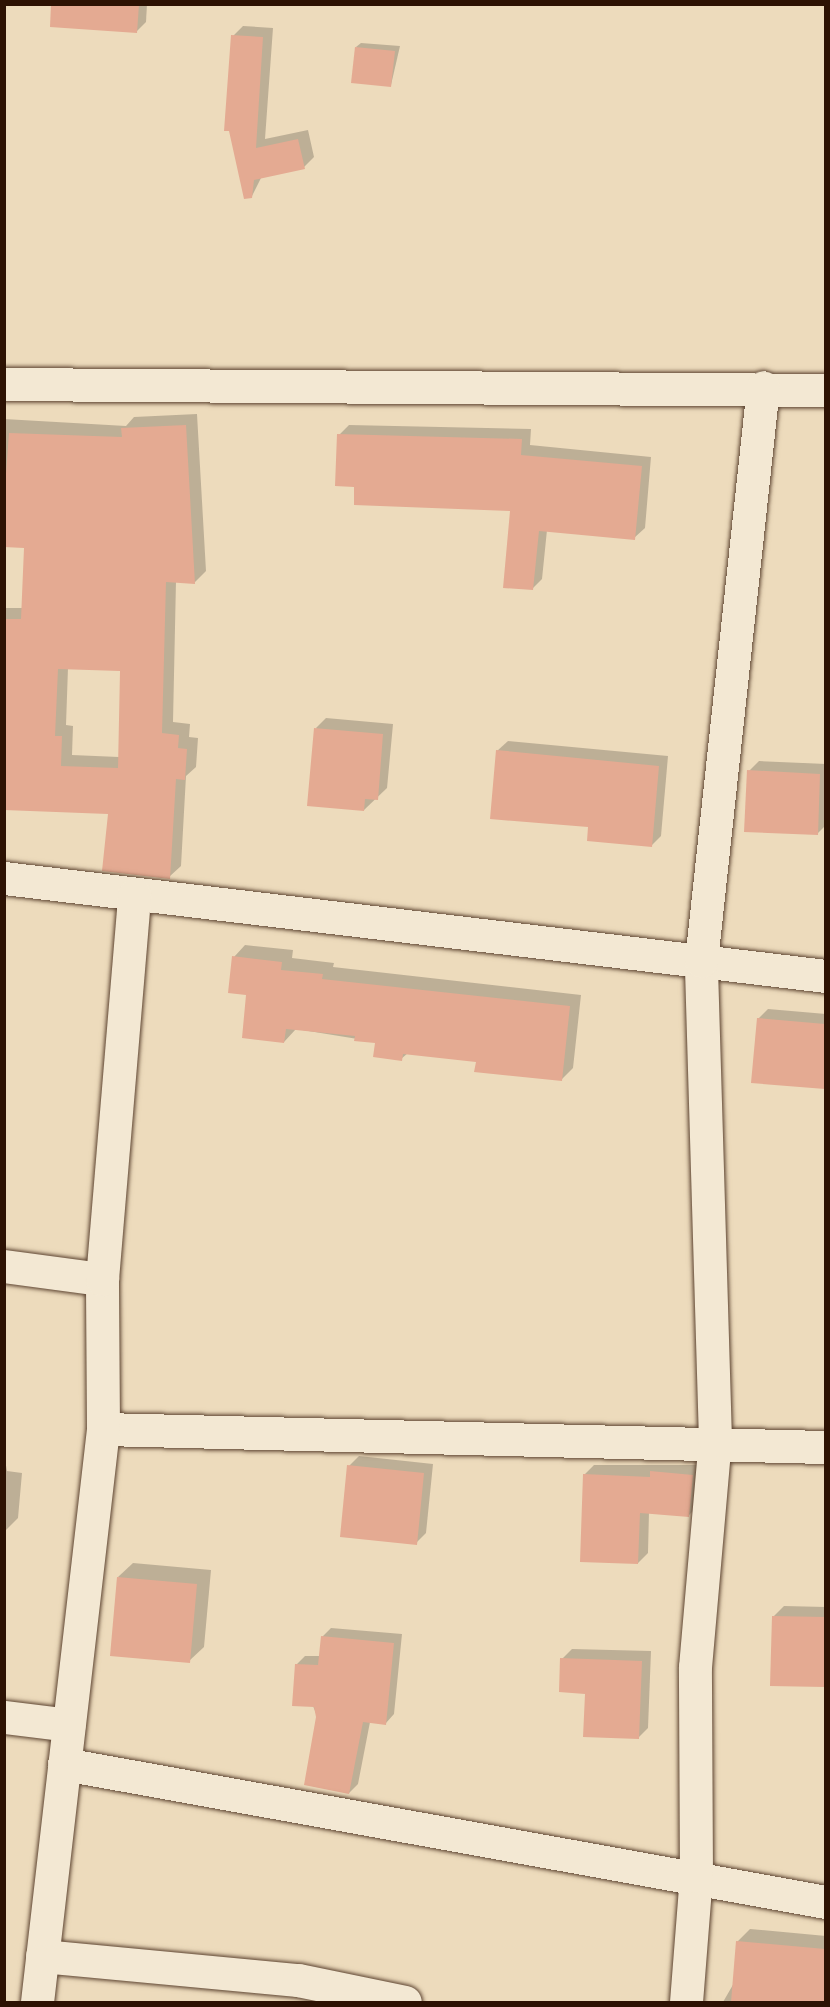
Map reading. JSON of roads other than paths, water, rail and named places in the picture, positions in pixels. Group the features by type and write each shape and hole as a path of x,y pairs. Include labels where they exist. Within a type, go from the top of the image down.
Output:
{"street":[{"path":"4,384 764,387 825,390"},
{"path":"686,2002 696,1876 695,1667 715,1440 701,962 764,387"},
{"path":"4,878 825,976"},
{"path":"37,2002 103,1429 102,1279 134,894"},
{"path":"4,1266 102,1279"},
{"path":"103,1429 715,1440 825,1447"},
{"path":"4,1717 69,1725"},
{"path":"64,1764 696,1876 825,1902"},
{"path":"42,1956 298,1980 405,2002"}]}
